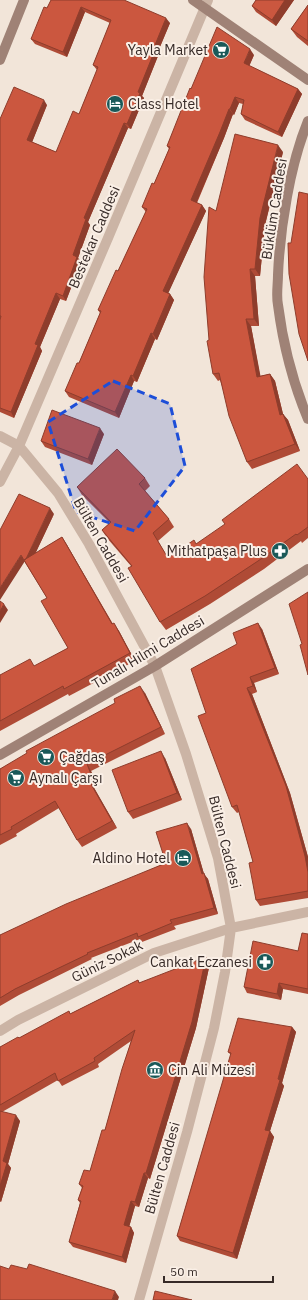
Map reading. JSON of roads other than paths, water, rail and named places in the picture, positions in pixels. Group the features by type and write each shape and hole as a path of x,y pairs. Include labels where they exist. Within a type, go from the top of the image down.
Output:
{"main road":[{"path":"0,60 24,0"},
{"path":"194,0 206,4 308,80"},
{"name":"Büklüm Caddesi","path":"308,121 300,142 281,239 277,304 286,349 298,394 308,419"},
{"name":"Tunalı Hilmi Caddesi","path":"0,755 156,666 308,568"}],"street":[{"name":"Bestekar Caddesi","path":"0,482 19,446 206,4"},
{"name":"Bülten Caddesi","path":"0,436 19,446 58,493 89,544 156,666 186,754 218,858 231,928 225,972 214,1028 187,1132 139,1300"},
{"name":"Güniz Sokak","path":"0,1031 18,1020 154,953 231,928 308,912"}],"place":[{"name":"Yayla Market","path":"221,50"},
{"name":"Class Hotel","path":"115,104"},
{"name":"Mithatpaşa Plus","path":"280,551"},
{"name":"Çağdaş","path":"46,757"},
{"name":"Aynalı Çarşı","path":"16,778"},
{"name":"Aldino Hotel","path":"183,858"},
{"name":"Cankat Eczanesi","path":"265,962"},
{"name":"Cin Ali Müzesi","path":"155,1070"}]}
